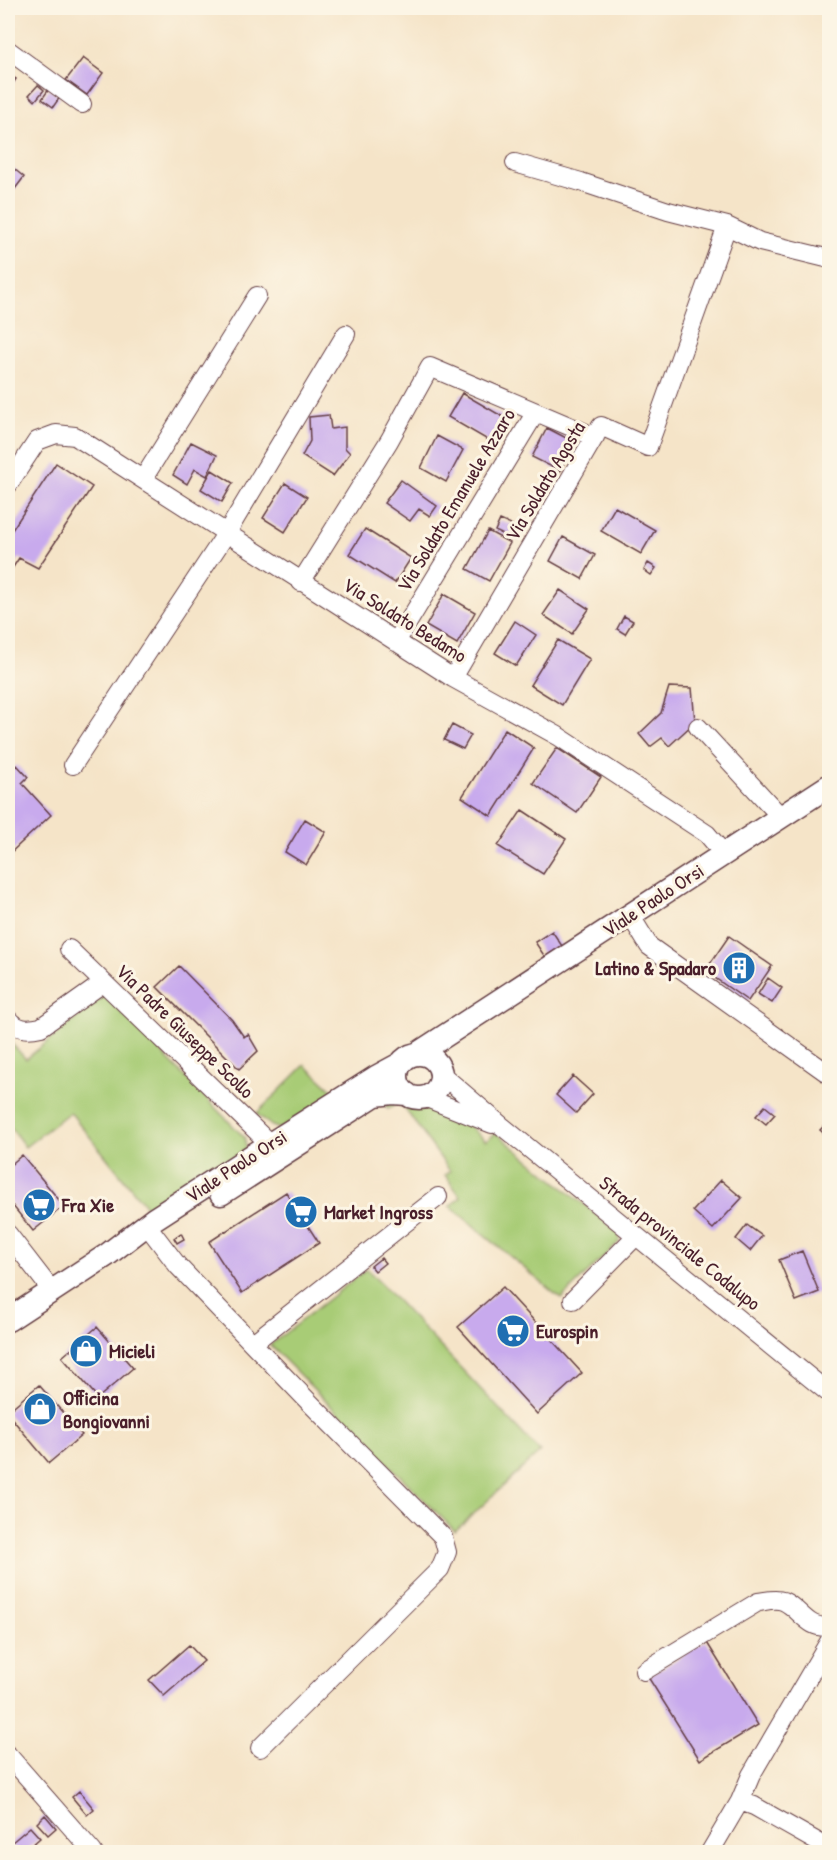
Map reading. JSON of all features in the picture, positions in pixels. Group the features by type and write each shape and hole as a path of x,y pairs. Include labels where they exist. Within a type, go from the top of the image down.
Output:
{"main road":[{"name":"Viale Paolo Orsi","path":"8,1320 150,1229 270,1144 375,1077 409,1059 830,785"},
{"path":"440,1071 431,1058 409,1059 397,1072 397,1080 400,1088 415,1096 431,1094 440,1081 443,1057 450,1043 477,1013"},
{"name":"Viale Paolo Orsi","path":"150,1229 213,1199 381,1093 415,1096"}],"street":[{"path":"8,50 81,104"},
{"path":"514,163 668,211 727,226 760,242 830,259"},
{"name":"Via Soldato Agosta","path":"453,678 601,426 648,447 727,226"},
{"path":"143,479 257,296"},
{"path":"74,765 226,534 346,334"},
{"path":"301,582 389,441 430,367 595,437"},
{"name":"Via Soldato Emanuele Azzaro","path":"396,642 536,412"},
{"name":"Via Soldato Bedamo","path":"8,485 37,441 56,434 75,436 453,678 568,743 707,834 724,854"},
{"path":"698,727 781,817"},
{"path":"630,915 649,946 830,1075"},
{"name":"Via Padre Giuseppe Scollo","path":"69,949 270,1144"},
{"path":"8,1020 17,1027 30,1030 41,1028 103,983"},
{"name":"Strada provinciale Codalupo","path":"440,1071 503,1127 830,1394"},
{"path":"415,1096 503,1127"},
{"path":"213,1199 230,1181 264,1160 269,1154 270,1144 282,1144 326,1118 357,1107"},
{"path":"253,1343 438,1197"},
{"path":"150,1229 178,1266 443,1537 447,1552 440,1569 260,1748"},
{"path":"8,1234 52,1291"},
{"path":"573,1300 636,1236"},
{"path":"644,1671 758,1602 773,1599 784,1601 808,1622 823,1628 830,1626"},
{"path":"710,1852 830,1640"},
{"path":"8,1755 93,1852"},
{"path":"740,1801 754,1806 830,1849"}],"green space":[{"path":"105,995 245,1138 246,1149 152,1214 70,1112 25,1147 8,1124 8,1040 26,1059"},
{"path":"305,1065 336,1093 280,1129 272,1126 256,1114"},
{"path":"382,1099 420,1104 466,1123 486,1141 496,1133 620,1234 619,1242 561,1299 450,1206 461,1197 445,1175 450,1171 400,1102 388,1109"},
{"path":"367,1269 540,1452 455,1531 270,1345"}],"building":[{"path":"83,58 103,73 87,95 66,80"},
{"path":"8,74 16,79 8,91"},
{"path":"38,85 44,90 35,101 29,95"},
{"path":"49,89 60,97 53,107 42,99"},
{"path":"13,168 24,177 8,198 8,175"},
{"path":"462,393 505,418 491,442 448,417"},
{"path":"329,415 331,429 345,427 345,448 350,453 333,476 302,456 310,441 309,417"},
{"path":"547,428 574,442 560,471 532,457"},
{"path":"437,436 463,450 446,482 421,468"},
{"path":"191,442 217,455 207,476 195,469 187,484 173,475"},
{"path":"56,463 92,487 38,568 19,558 8,575 8,536"},
{"path":"212,470 233,483 222,502 201,489"},
{"path":"401,480 437,506 430,516 419,509 410,521 384,503"},
{"path":"285,483 307,497 285,532 263,518"},
{"path":"615,507 655,530 641,554 601,531"},
{"path":"500,520 520,529 514,540 495,531"},
{"path":"365,529 411,558 395,583 349,554"},
{"path":"488,531 510,543 489,581 467,569"},
{"path":"563,537 595,555 582,579 550,561"},
{"path":"648,563 656,568 651,575 644,570"},
{"path":"560,590 589,609 572,634 543,615"},
{"path":"444,594 475,612 457,644 426,626"},
{"path":"624,616 633,621 625,634 617,629"},
{"path":"515,621 536,635 516,666 495,653"},
{"path":"558,640 590,659 562,705 530,685"},
{"path":"669,687 692,688 695,722 669,746 662,738 650,747 639,734 661,713"},
{"path":"452,725 471,735 463,749 444,740"},
{"path":"505,729 534,748 491,816 462,797"},
{"path":"557,748 601,777 577,813 533,783"},
{"path":"17,765 28,777 22,783 51,815 8,855 8,773"},
{"path":"522,810 566,839 543,874 498,846"},
{"path":"305,819 326,832 306,865 285,852"},
{"path":"552,931 562,946 545,957 535,942"},
{"name":"Latino & Spadaro","path":"729,936 772,966 748,1001 705,971"},
{"path":"179,966 232,1020 244,1037 248,1034 258,1051 239,1069 157,987"},
{"path":"768,978 782,988 772,1003 758,994"},
{"path":"573,1076 593,1094 576,1113 556,1095"},
{"path":"765,1106 775,1114 766,1124 756,1116"},
{"path":"830,1120 830,1139 820,1130"},
{"path":"22,1155 64,1206 33,1231 8,1200 8,1167"},
{"path":"721,1180 742,1198 713,1229 693,1211"},
{"path":"286,1192 319,1243 242,1293 209,1242"},
{"path":"747,1225 762,1236 750,1251 736,1239"},
{"path":"181,1233 184,1239 177,1243 174,1238"},
{"path":"802,1251 819,1292 796,1301 779,1260"},
{"path":"381,1258 385,1263 375,1271 371,1266"},
{"path":"503,1287 582,1373 537,1414 458,1327"},
{"path":"97,1327 133,1368 98,1398 62,1357"},
{"path":"39,1385 82,1435 49,1463 8,1414 8,1411"},
{"path":"706,1641 758,1725 700,1760 648,1677"},
{"path":"189,1645 204,1661 164,1696 149,1680"},
{"path":"79,1791 94,1809 87,1815 72,1797"},
{"path":"45,1815 56,1828 48,1835 37,1823"},
{"path":"30,1827 40,1838 24,1852 19,1852 11,1843"}],"place":[{"name":"Latino & Spadaro","path":"739,968"},
{"name":"Fra Xie","path":"39,1205"},
{"name":"Market Ingross","path":"301,1212"},
{"name":"Eurospin","path":"513,1331"},
{"name":"Micieli","path":"86,1351"},
{"name":"Officina Bongiovanni","path":"40,1409"}]}
